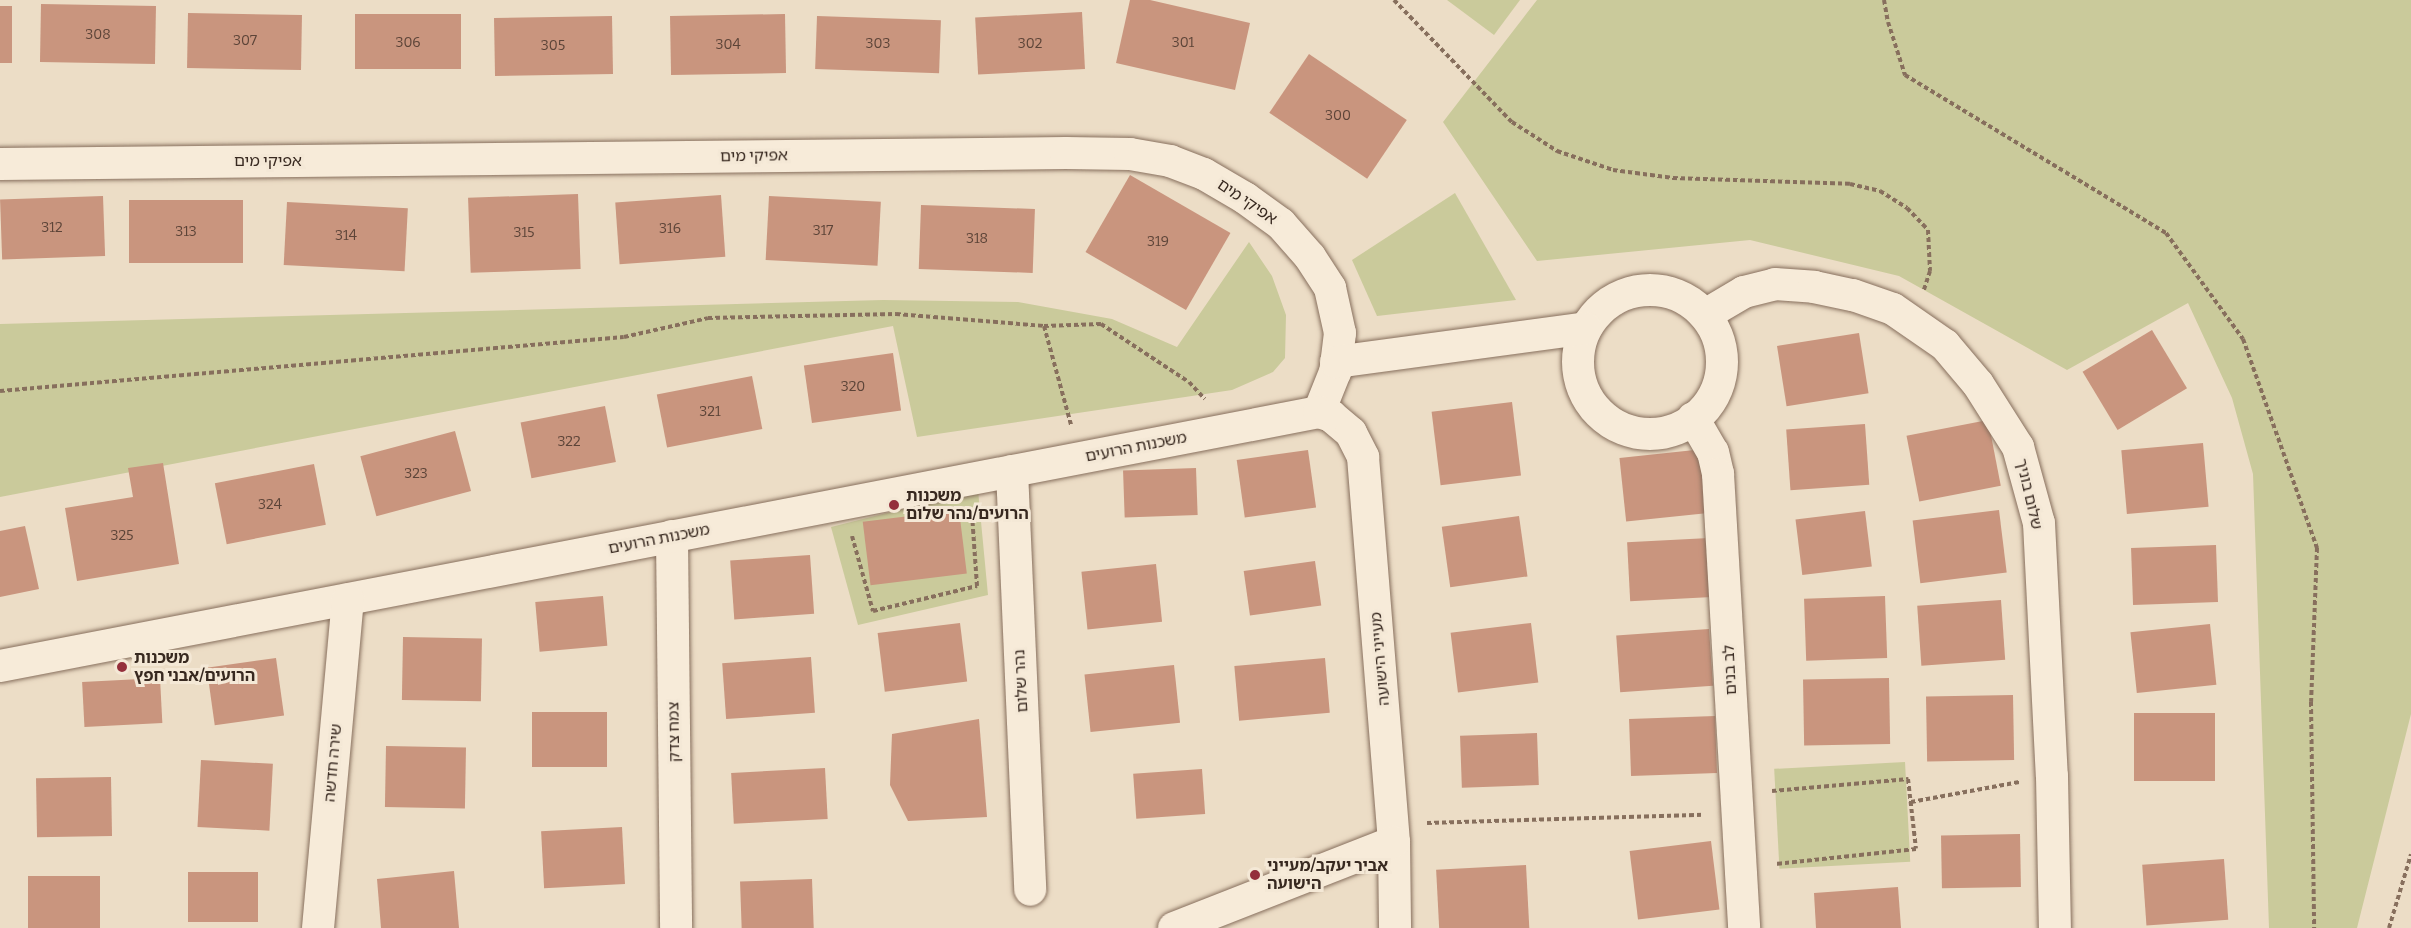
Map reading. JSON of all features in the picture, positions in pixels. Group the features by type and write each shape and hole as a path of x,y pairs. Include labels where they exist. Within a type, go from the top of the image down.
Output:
{"street":[{"name":"אפיקי מים","path":"0,164 1130,154 1170,161 1204,174 1245,198 1281,224 1310,257 1330,288 1340,333 1335,372 1319,412"},
{"name":"שלום בוניך","path":"1706,315 1744,292 1775,284 1814,287 1853,295 1893,309 1945,345 1978,384 2018,447 2039,523 2052,776 2055,928"},
{"path":"1638,290 1664,290 1687,299 1706,315 1718,337 1722,362 1718,386 1703,411 1683,426 1658,434 1634,432 1606,419 1589,401 1580,378 1578,352 1586,328 1595,315 1615,299 1638,290"},
{"path":"1336,362 1586,328"},
{"name":"משכנות הרועים","path":"0,666 1319,412"},
{"name":"מעייני הישועה","path":"1319,412 1331,416 1351,433 1363,457 1393,833 1395,928"},
{"name":"לב בנים","path":"1693,418 1713,452 1718,474 1744,928"},
{"name":"נהר שלום","path":"1012,471 1030,890"},
{"name":"צמח צדק","path":"672,536 676,928"},
{"name":"שירה חדשה","path":"318,928 348,599"},
{"path":"1174,928 1393,833"}],"path":[{"path":"1394,0 1512,122 1557,151 1613,170 1673,178 1850,184 1880,191 1907,208 1928,230 1930,272 1909,320"},
{"path":"1884,0 1888,22 1905,75 2166,233 2243,339 2317,548 2311,702 2314,928"},
{"path":"0,391 624,337 708,318 896,314 1044,326 1101,324 1189,382 1213,407 1227,429"},
{"path":"1044,326 1080,458"},
{"path":"842,504 873,611 977,586 972,509"},
{"path":"1911,802 2052,776"},
{"path":"1393,833 1737,804 1908,779 1916,849 1741,868"},
{"path":"2389,928 2411,854"}],"green space":[{"path":"1447,0 1520,0 1494,35"},
{"path":"1537,0 2411,0 2411,714 2357,928 2269,928 2253,474 2232,398 2188,303 2067,370 1899,276 1750,240 1537,261 1443,122"},
{"path":"1455,193 1516,300 1377,316 1352,260"},
{"path":"1249,242 1272,276 1286,315 1285,358 1273,372 1232,390 917,437 893,326 0,497 0,324 883,300 1018,302 1112,319 1177,347"},
{"path":"978,490 988,595 858,625 831,527"},
{"path":"1905,762 1910,862 1779,869 1774,769"}],"building":[{"path":"1130,0 1150,0 1250,23 1235,90 1116,63"},
{"path":"41,4 156,6 155,64 40,62"},
{"path":"0,6 12,6 12,63 0,63"},
{"path":"1082,12 1085,69 978,75 975,18"},
{"path":"188,13 302,15 301,70 187,68"},
{"path":"355,14 461,14 461,69 355,69"},
{"path":"785,14 786,73 671,75 670,16"},
{"path":"612,16 613,74 495,76 494,18"},
{"path":"817,16 941,20 939,73 815,69"},
{"path":"1309,54 1407,120 1367,179 1269,113"},
{"path":"1130,175 1230,233 1186,310 1086,252"},
{"path":"578,194 581,269 471,273 468,198"},
{"path":"721,195 725,257 620,264 615,202"},
{"path":"103,196 105,256 2,260 0,200"},
{"path":"769,196 881,202 877,266 766,260"},
{"path":"129,200 243,200 243,263 129,263"},
{"path":"287,202 408,208 405,271 284,265"},
{"path":"921,205 1035,209 1033,273 919,269"},
{"path":"2152,330 2187,388 2118,430 2083,372"},
{"path":"1859,333 1869,393 1787,406 1777,346"},
{"path":"893,353 901,410 812,423 804,366"},
{"path":"752,376 762,429 667,448 657,395"},
{"path":"1512,402 1521,475 1441,485 1432,412"},
{"path":"605,406 616,462 531,478 521,422"},
{"path":"1988,420 2001,486 1919,502 1907,436"},
{"path":"1865,424 1869,485 1790,490 1786,430"},
{"path":"455,431 471,491 376,516 360,456"},
{"path":"2203,443 2209,507 2127,514 2121,450"},
{"path":"1704,449 1711,513 1626,522 1619,458"},
{"path":"1308,450 1316,507 1245,517 1237,460"},
{"path":"163,463 179,564 77,581 65,508 133,497 128,468"},
{"path":"314,464 326,525 227,544 215,483"},
{"path":"1196,468 1198,515 1125,518 1123,471"},
{"path":"959,510 967,574 871,585 863,522"},
{"path":"1999,510 2007,573 1920,583 1913,521"},
{"path":"1865,511 1872,567 1802,575 1796,520"},
{"path":"1519,516 1527,576 1450,587 1442,527"},
{"path":"25,526 39,589 0,597 0,531"},
{"path":"1709,538 1712,597 1630,601 1627,542"},
{"path":"2216,545 2218,602 2133,605 2131,548"},
{"path":"810,555 814,614 734,619 730,561"},
{"path":"1315,561 1321,606 1250,616 1244,571"},
{"path":"1156,564 1162,622 1087,630 1081,572"},
{"path":"603,596 607,646 540,652 535,602"},
{"path":"1885,596 1887,658 1806,661 1804,599"},
{"path":"2001,600 2005,660 1921,666 1917,606"},
{"path":"960,623 967,682 885,692 878,633"},
{"path":"1531,623 1538,683 1458,692 1451,633"},
{"path":"2210,624 2216,685 2137,693 2130,632"},
{"path":"1709,629 1713,686 1620,692 1616,635"},
{"path":"403,637 482,638 481,701 402,700"},
{"path":"811,657 815,713 726,719 722,663"},
{"path":"276,658 284,715 215,725 207,668"},
{"path":"1325,658 1330,713 1239,721 1234,666"},
{"path":"1174,665 1180,723 1091,732 1084,674"},
{"path":"160,678 162,723 84,727 82,682"},
{"path":"1889,678 1890,744 1804,745 1803,680"},
{"path":"2013,695 2014,760 1927,762 1926,697"},
{"path":"532,712 607,712 607,767 532,767"},
{"path":"2134,713 2215,713 2215,781 2134,781"},
{"path":"1715,716 1717,773 1631,776 1629,719"},
{"path":"979,719 987,817 908,821 890,785 892,734"},
{"path":"1537,733 1539,785 1462,788 1460,736"},
{"path":"386,746 466,747 465,808 385,807"},
{"path":"201,760 273,764 269,831 197,827"},
{"path":"825,768 828,819 734,824 731,773"},
{"path":"1202,769 1205,814 1136,819 1133,774"},
{"path":"111,777 112,836 37,837 36,778"},
{"path":"622,827 625,884 544,888 541,831"},
{"path":"2020,834 2021,887 1942,888 1941,835"},
{"path":"1711,841 1719,909 1638,919 1630,851"},
{"path":"2224,859 2228,920 2146,926 2142,865"},
{"path":"1526,865 1529,928 1439,928 1436,870"},
{"path":"454,871 459,928 381,928 377,879"},
{"path":"188,872 258,872 258,922 188,922"},
{"path":"28,876 100,876 100,928 28,928"},
{"path":"812,879 814,928 742,928 740,882"},
{"path":"1898,887 1901,928 1816,928 1814,893"}],"place":[{"name":"משכנות הרועים/נהר שלום","path":"894,505"},
{"name":"משכנות הרועים/אבני חפץ","path":"122,667"},
{"name":"אביר יעקב/מעייני הישועה","path":"1255,875"}]}
